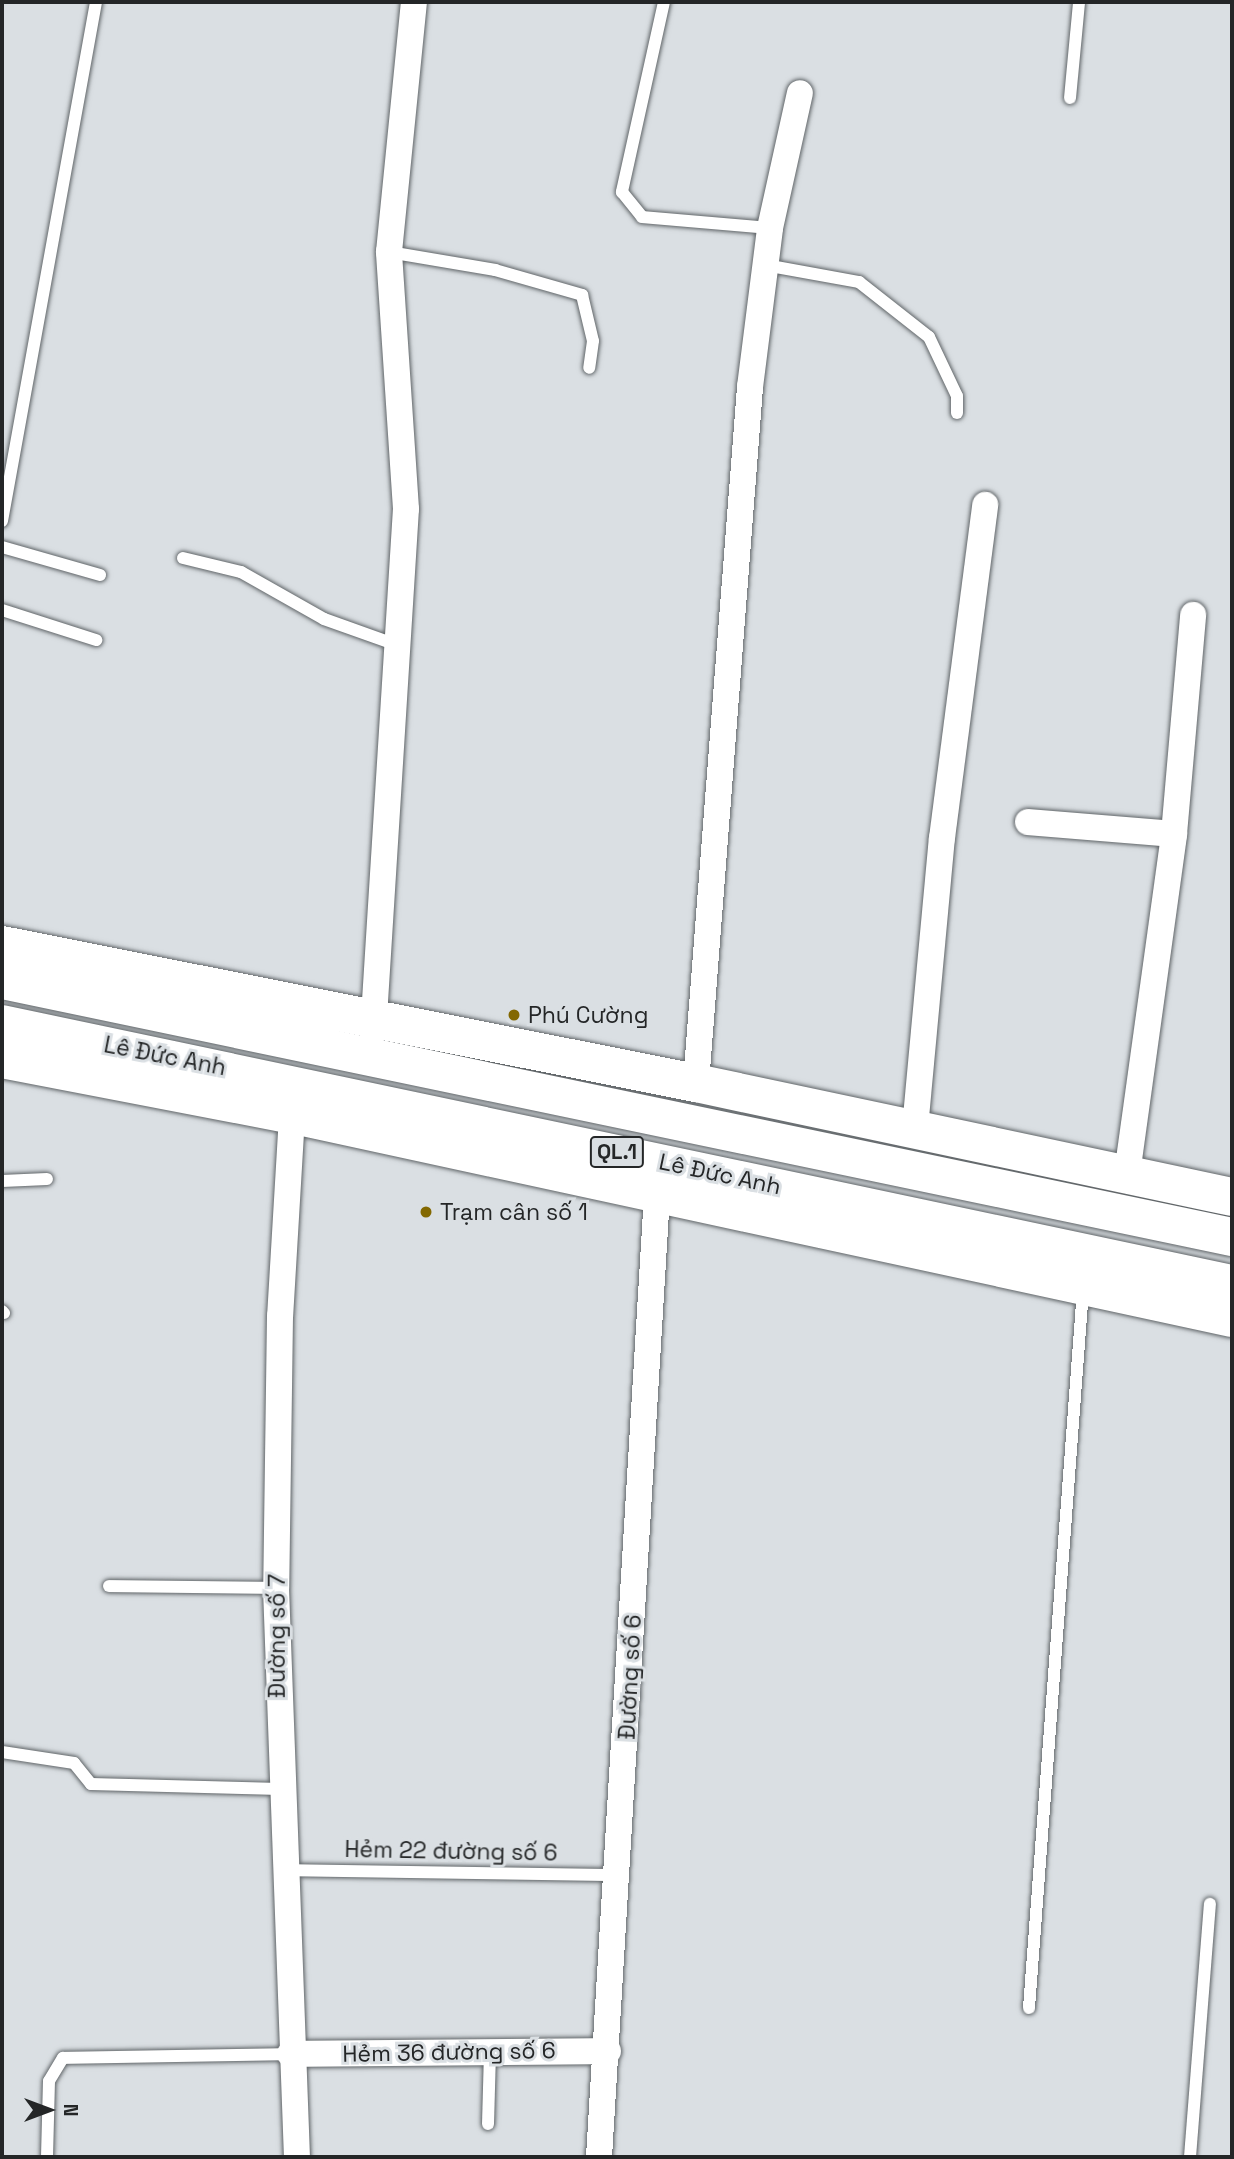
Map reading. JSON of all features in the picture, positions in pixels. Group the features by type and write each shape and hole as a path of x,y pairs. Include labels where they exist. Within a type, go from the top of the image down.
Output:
{"highway":[{"name":"Lê Đức Anh","path":"2,945 373,1038 1232,1237"},
{"name":"Lê Đức Anh","path":"2,980 373,1038 696,1083 1232,1197"},
{"name":"Lê Đức Anh","path":"2,1024 293,1098 657,1196 1232,1318"},
{"name":"Lê Đức Anh","path":"2,1059 293,1098 1232,1284"}],"street":[{"path":"373,1038 406,509 389,252 414,2"},
{"path":"696,1083 750,387 771,228 800,93"},
{"path":"915,1128 942,838 985,505"},
{"path":"1128,1174 1174,834 1193,615"},
{"path":"1028,822 1174,834"},
{"name":"Đường số 7","path":"293,1098 280,1316 276,1588 280,1789 290,2054 297,2157"},
{"name":"Đường số 6","path":"599,2157 608,2051 657,1196"},
{"name":"Hẻm 36 đường số 6","path":"290,2054 608,2051"}],"lane":[{"path":"2,521 96,2"},
{"path":"664,2 622,192 642,217 771,228"},
{"path":"1070,97 1079,2"},
{"path":"389,252 495,270 582,295 593,341 589,368"},
{"path":"765,265 859,282 929,337 957,396 957,413"},
{"path":"2,547 100,575"},
{"path":"183,558 241,572 324,619 397,645"},
{"path":"2,610 96,640"},
{"path":"2,1181 47,1179"},
{"path":"1029,2008 1083,1286"},
{"path":"109,1586 276,1588"},
{"path":"2,1752 74,1763 91,1784 280,1789"},
{"name":"Hẻm 22 đường số 6","path":"283,1870 618,1875"},
{"path":"1190,2157 1210,1904"},
{"path":"488,2124 490,2051"},
{"path":"47,2157 49,2081 62,2058 290,2054"}],"place":[{"name":"Phú Cường","path":"514,1015"},
{"name":"Trạm cân số 1","path":"426,1212"}]}
